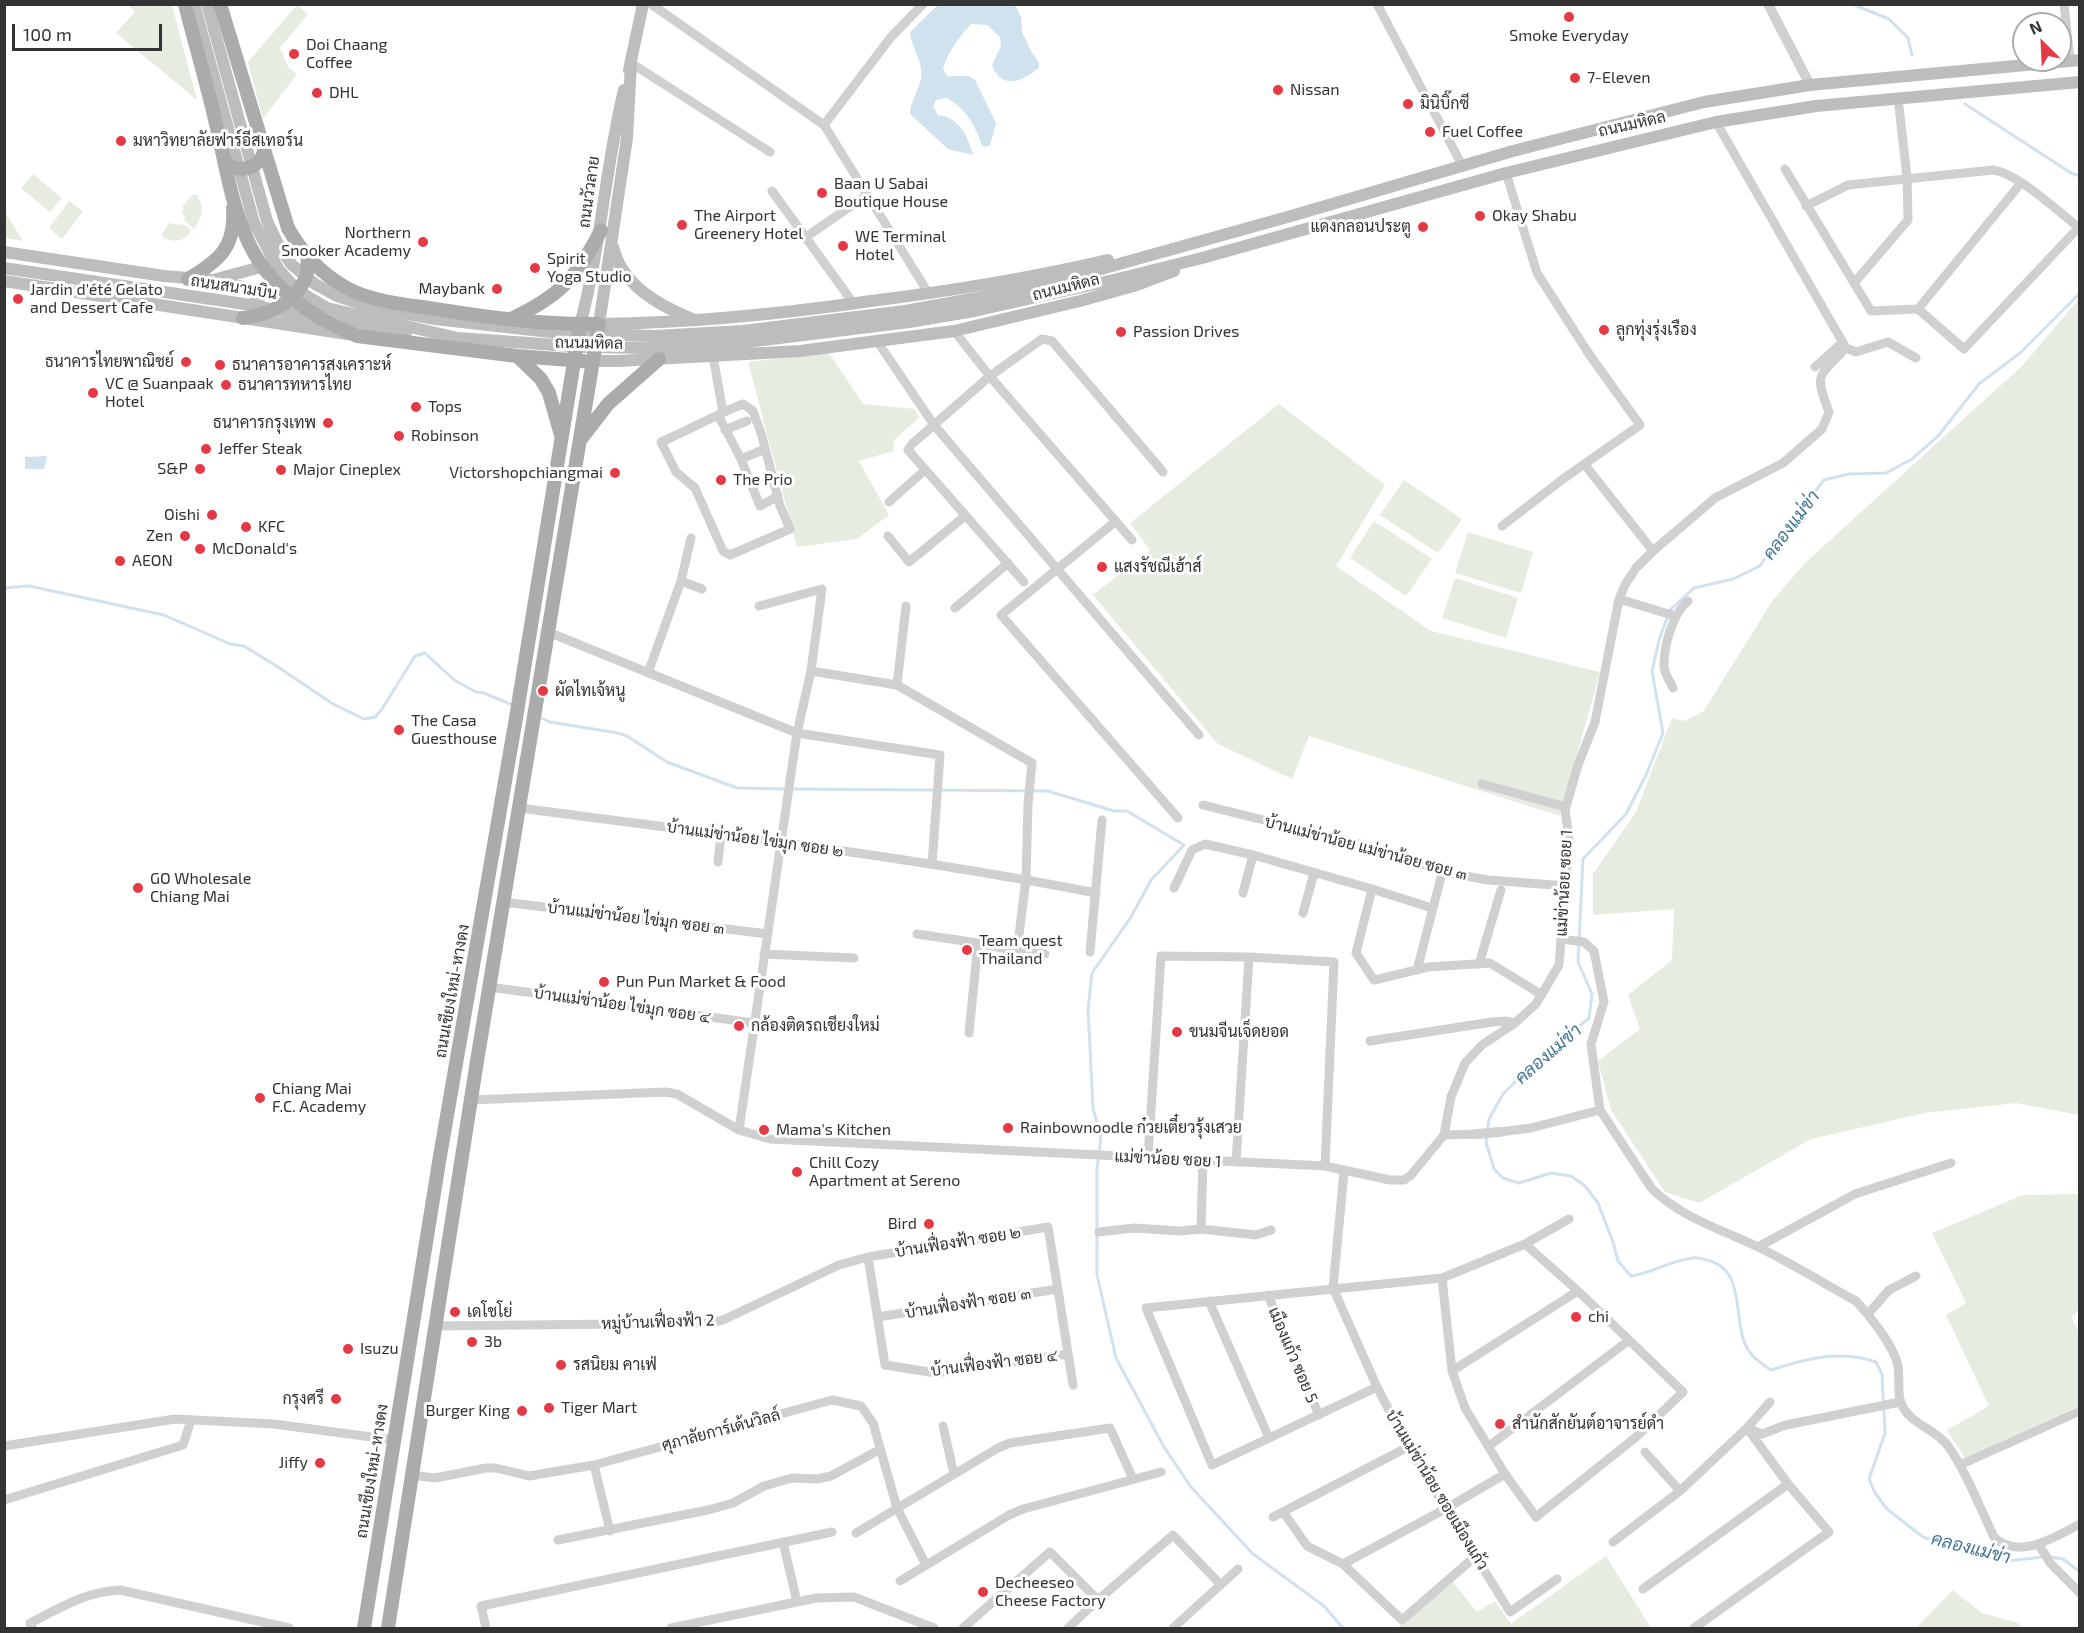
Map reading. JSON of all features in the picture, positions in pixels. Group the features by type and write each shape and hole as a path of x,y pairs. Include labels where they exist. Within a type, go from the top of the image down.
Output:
{"main road":[{"name":"ถนนมหิดล","path":"185,4 232,193 247,239 262,267 292,298 334,327 357,336 517,356 591,361 768,353 954,331 1080,301 1156,279 1202,258"},
{"name":"ถนนมหิดล","path":"194,4 249,208 260,236 279,270 298,291 327,308 458,338 584,347 649,348 739,343 909,322 1202,258 1506,173 1716,122 1816,106 2079,82"},
{"name":"ถนนมหิดล","path":"207,4 267,221 291,264 315,284 337,296 371,307 414,315 559,333 655,336 742,331 1034,293 1462,165 1627,120 1704,102 1810,85 2075,60"},
{"name":"ถนนมหิดล","path":"220,4 288,228 306,256 325,275 347,288 384,301 511,319 580,325 695,321 929,294 1052,273 1143,251 1207,240"},
{"name":"ถนนวัวลาย","path":"580,325 601,230 613,134 643,4"},
{"name":"ถนนวัวลาย","path":"599,324 627,138 631,63"},
{"path":"225,161 232,167 250,168 260,162 264,152"},
{"path":"188,279 209,267 228,247 234,221 232,193"},
{"path":"511,319 539,306 574,276 587,258 601,230"},
{"path":"611,240 616,258 638,287 666,309 695,321"},
{"name":"ถนนสนามบิน","path":"4,252 188,279 213,280 306,256"},
{"path":"248,317 269,312 292,298 306,276 306,256"},
{"name":"ถนนสนามบิน","path":"4,268 251,305 368,329 458,338"},
{"path":"213,280 248,288 254,292 259,306 248,317"},
{"name":"ถนนสนามบิน","path":"4,281 248,317 357,336"},
{"path":"765,314 752,324 750,336 756,348 768,353"},
{"path":"388,1629 477,1060 580,440 591,361 599,324"},
{"name":"ถนนเชียงใหม่-หางดง","path":"364,1629 580,325"},
{"path":"517,356 541,379 549,393 562,440"},
{"path":"580,440 608,404 659,359"},
{"path":"457,1058 477,1060"}],"street":[{"path":"651,4 824,125 929,294"},
{"path":"824,125 891,37 923,4"},
{"path":"1377,4 1462,165"},
{"path":"1768,4 1810,85"},
{"path":"2064,4 2075,60"},
{"path":"631,63 771,153"},
{"path":"1854,283 1908,219 1907,177 1898,98"},
{"path":"1716,122 1844,345 1856,352 1888,342 1916,358"},
{"path":"1785,169 1806,206 1871,311 1918,309 1964,349 2079,226 2021,183 2000,171 1993,170 1848,184 1806,206"},
{"path":"1502,526 1640,425 1589,354 1537,273 1506,173"},
{"path":"1918,309 2021,183"},
{"path":"772,191 854,304"},
{"path":"806,237 867,195"},
{"path":"954,331 1132,540"},
{"path":"1024,582 909,452 908,448 990,376 1042,339 1052,341 1163,472"},
{"path":"877,341 934,425 1199,735"},
{"path":"1815,367 1844,345"},
{"name":"แม่ข่าน้อย ซอย 1","path":"471,1100 665,1092 677,1094 739,1130 770,1139 1325,1166 1344,1172 1390,1180 1404,1180 1411,1175 1444,1135 1451,1097 1465,1063 1482,1045 1515,1023 1536,1004 1559,965 1567,886 1569,838 1566,807 1578,765 1595,722 1619,598 1625,585 1636,568 1653,551 1715,498 1783,463 1822,429 1828,412 1819,385 1820,376 1844,345"},
{"path":"713,356 720,413 725,430 741,459 760,506 778,496"},
{"path":"743,404 753,411 790,529 730,555 726,554 695,488 676,472 661,442 720,413 743,404"},
{"path":"725,430 747,421"},
{"path":"741,459 765,449"},
{"path":"1585,465 1653,551"},
{"path":"889,502 925,470"},
{"path":"888,536 909,562 965,516"},
{"path":"1116,521 1001,615 1178,818"},
{"path":"648,673 681,581 691,538"},
{"path":"955,608 1008,564"},
{"path":"681,581 702,589"},
{"path":"739,1130 764,954 783,842 797,733 811,671 822,589 759,606"},
{"path":"1619,598 1675,616"},
{"path":"1673,688 1664,668 1670,630 1680,608 1688,602"},
{"path":"897,685 906,606"},
{"path":"548,632 797,733 940,755 932,864"},
{"path":"811,671 897,685 1032,763 1026,879 1017,951"},
{"path":"1482,784 1566,807"},
{"name":"บ้านแม่ข่าน้อย แม่ข่าน้อย ซอย ๓","path":"1203,805 1372,847 1449,873 1488,880 1567,886"},
{"name":"บ้านแม่ข่าน้อย ไข่มุก ซอย ๒","path":"519,808 783,842 990,873 1096,893"},
{"path":"1090,952 1102,820"},
{"path":"718,862 721,835"},
{"path":"1174,888 1192,850 1205,844 1253,855 1432,908"},
{"path":"1244,893 1253,855"},
{"path":"1303,913 1314,873"},
{"path":"1417,970 1442,877"},
{"path":"1372,889 1356,953 1374,980 1428,967 1490,963 1542,995"},
{"path":"1479,964 1501,890"},
{"name":"บ้านแม่ข่าน้อย ไข่มุก ซอย ๓","path":"504,902 768,934"},
{"path":"917,934 1045,954"},
{"path":"1561,939 1584,942 1594,951 1604,1002 1591,1044 1600,1110 1652,1189 1662,1199 1716,1229 1758,1247 1856,1301 1868,1314 1894,1354 1898,1366 1896,1403 1909,1416 1934,1431 1941,1438 1959,1465 1994,1537 2001,1545 2041,1548 2079,1524"},
{"path":"969,1033 978,943"},
{"path":"764,954 854,958"},
{"path":"1148,1157 1161,956 1249,957 1334,962 1325,1166"},
{"path":"1236,1162 1249,957"},
{"name":"บ้านแม่ข่าน้อย ไข่มุก ซอย ๔","path":"489,987 754,1023"},
{"path":"1370,1041 1492,1022 1515,1023"},
{"path":"1444,1135 1531,1128 1600,1110"},
{"path":"1201,1229 1203,1161"},
{"path":"1758,1247 1856,1194 1951,1163"},
{"name":"บ้านแม่ข่าน้อย ซอยเมืองแก้ว","path":"1344,1172 1333,1288 1377,1387 1408,1447 1477,1555 1510,1612 1557,1579"},
{"path":"1377,1387 1212,1465 1146,1308 1442,1278 1525,1244 1569,1219"},
{"name":"บ้านเฟื่องฟ้า ซอย ๒","path":"868,1257 1048,1227 1058,1289"},
{"path":"1099,1232 1134,1228 1180,1231 1201,1229 1249,1235 1263,1234 1271,1230"},
{"path":"1442,1278 1452,1371 1465,1408 1505,1474 1536,1517 1635,1437 1683,1392 1578,1291 1525,1244"},
{"path":"868,1257 877,1317"},
{"name":"หมู่บ้านเฟื่องฟ้า 2","path":"435,1326 710,1323 723,1320 839,1265 868,1257"},
{"path":"1868,1314 1889,1290 1916,1276"},
{"path":"1058,1289 1073,1385"},
{"name":"บ้านเฟื่องฟ้า ซอย ๓","path":"877,1317 1058,1289"},
{"path":"1452,1371 1578,1291"},
{"name":"เมืองแก้ว ซอย 5","path":"1268,1295 1319,1415"},
{"path":"1209,1301 1269,1438"},
{"name":"บ้านเฟื่องฟ้า ซอย ๔","path":"877,1317 885,1365 936,1373 1068,1354"},
{"path":"1489,1446 1628,1341"},
{"name":"ศุภาลัยการ์เด้นวิลล์","path":"412,1475 435,1478 496,1468 529,1476 594,1465 832,1400 861,1406 873,1423 897,1508 926,1565"},
{"path":"1613,1542 1680,1491 1747,1428 1770,1402"},
{"path":"1747,1428 1762,1434 1786,1425 1896,1403"},
{"path":"1959,1465 2079,1411"},
{"path":"4,1446 175,1419 274,1424 394,1440"},
{"path":"4,1500 183,1445 191,1420"},
{"path":"943,1426 954,1474"},
{"path":"856,1533 1010,1443 1110,1428 1133,1479"},
{"path":"1694,1629 1828,1532 1788,1484 1747,1428"},
{"path":"1273,1517 1408,1447"},
{"path":"558,1540 610,1531 733,1503 779,1481 831,1476 879,1450"},
{"path":"1645,1452 1680,1491"},
{"path":"594,1465 610,1531"},
{"path":"900,1581 1009,1515 1023,1509 1161,1472"},
{"path":"1343,1564 1505,1474"},
{"path":"1643,1589 1788,1484"},
{"path":"1284,1513 1307,1546 1343,1564 1402,1620 1477,1555"},
{"path":"486,1629 481,1606 832,1532"},
{"path":"1068,1629 1173,1535 1221,1584"},
{"path":"783,1542 796,1602"},
{"path":"2041,1548 2051,1564 2079,1593"},
{"path":"963,1629 1050,1552 1098,1600"},
{"path":"1173,1629 1238,1569"},
{"path":"31,1626 88,1595 120,1590 290,1629"},
{"path":"672,1629 816,1598 854,1597 934,1629"}],"shaded area":[{"path":"128,5 172,5 197,100 116,33 135,12"},
{"path":"297,5 308,14 280,48 288,67 297,74 263,119 248,62"},
{"path":"33,174 62,198 50,212 21,188"},
{"path":"192,195 197,195 202,208 201,217 194,229 184,220 182,211 184,209 182,207"},
{"path":"69,201 83,211 62,239 49,228"},
{"path":"5,212 23,241 5,238"},
{"path":"169,223 179,225 181,223 191,230 179,240 163,238 162,234"},
{"path":"2079,299 2079,1115 2016,1103 1925,1113 1811,1139 1699,1203 1665,1192 1611,1110 1598,1061 1640,1029 1628,995 1672,960 1674,909 1593,915 1593,874 1636,812 1672,718 1684,721 1703,712 1773,600 1806,562 2022,366"},
{"path":"829,353 863,404 915,409 919,418 894,440 893,451 859,461 889,515 857,539 797,547 748,362"},
{"path":"1279,404 1385,485 1336,566 1431,631 1600,672 1560,816 1309,736 1292,779 1218,744 1093,595 1150,550 1130,523"},
{"path":"1404,480 1462,519 1438,553 1380,515"},
{"path":"1374,521 1432,559 1406,596 1350,558"},
{"path":"1468,532 1533,552 1521,593 1455,573"},
{"path":"1455,578 1518,598 1506,638 1442,618"},
{"path":"2079,1194 2079,1311 2071,1316 2079,1333 2079,1406 1965,1458 1947,1430 1989,1406 1946,1315 1966,1303 1932,1233 2023,1195"},
{"path":"1606,1556 1651,1628 1397,1628 1453,1582 1477,1612 1495,1601 1511,1624"},
{"path":"1953,1590 1982,1613 2019,1623 2022,1628 1916,1628"}],"water":[{"path":"939,4 1015,5 1021,17 1022,32 1039,63 1039,68 1026,77 1007,81 996,73 992,65 1001,46 1000,37 987,25 971,24 959,39 943,68 947,76 965,76 975,80 996,123 990,145 985,147 982,145 968,117 953,102 946,98 936,100 933,107 938,115 952,119 962,129 973,155 948,149 910,114 911,105 920,83 921,72 910,32"},
{"path":"47,456 44,469 25,469 25,457"}],"waterway":[{"path":"1852,4 1889,19 1908,38 1912,55"},
{"path":"1965,104 2071,173 2080,176"},
{"name":"คลองแม่ข่า","path":"2043,1557 2007,1561 1966,1551 1923,1537 1887,1509 1875,1493 1869,1479 1885,1433 1882,1374 1876,1362 1850,1356 1836,1356 1810,1359 1771,1370 1759,1362 1747,1349 1733,1283 1728,1273 1719,1265 1700,1258 1685,1259 1631,1276 1618,1261 1598,1203 1585,1186 1571,1176 1551,1173 1519,1183 1503,1178 1494,1169 1486,1142 1489,1119 1503,1094 1534,1063 1589,1018 1592,994 1578,962 1583,859 1626,814 1646,775 1663,733 1652,671 1659,640 1670,610 1694,588 1733,579 1760,566 1779,537 1824,480 1849,474 1886,473 1912,459 1938,436 1979,384 2020,353 2080,293"},
{"path":"4,588 29,586 164,615 230,644 244,646 333,704 364,719 375,717 415,656 425,653 454,680 476,692 515,706"},
{"path":"537,716 550,722 627,736 667,762 737,788 786,789"},
{"path":"792,789 1048,791 1114,811 1127,811 1184,845 1151,880 1131,917 1092,973 1088,1009 1093,1108 1101,1138 1097,1168 1097,1275 1116,1358 1164,1447 1191,1487 1253,1554 1324,1606 1343,1628"},
{"name":"คลองแม่ข่า","path":"2050,1557 2063,1559 2080,1572"}],"place":[{"name":"Smoke Everyday","path":"1569,17"},
{"name":"Doi Chaang Coffee","path":"294,54"},
{"name":"7-Eleven","path":"1575,78"},
{"name":"Nissan","path":"1278,90"},
{"name":"DHL","path":"317,93"},
{"name":"มินิบิ๊กซี","path":"1408,104"},
{"name":"Fuel Coffee","path":"1430,132"},
{"name":"มหาวิทยาลัยฟาร์อีสเทอร์น","path":"121,141"},
{"name":"Baan U Sabai Boutique House","path":"822,193"},
{"name":"Okay Shabu","path":"1480,216"},
{"name":"The Airport Greenery Hotel","path":"682,225"},
{"name":"แดงกลอนประตู","path":"1423,227"},
{"name":"Northern Snooker Academy","path":"423,242"},
{"name":"WE Terminal Hotel","path":"843,246"},
{"name":"Spirit Yoga Studio","path":"535,268"},
{"name":"Maybank","path":"497,289"},
{"name":"Jardin d'été Gelato and Dessert Cafe","path":"18,299"},
{"name":"ลูกทุ่งรุ่งเรือง","path":"1604,330"},
{"name":"Passion Drives","path":"1121,332"},
{"name":"ธนาคารไทยพาณิชย์","path":"186,362"},
{"name":"ธนาคารอาคารสงเคราะห์","path":"220,365"},
{"name":"ธนาคารทหารไทย","path":"226,385"},
{"name":"VC @ Suanpaak Hotel","path":"93,393"},
{"name":"Tops","path":"416,407"},
{"name":"ธนาคารกรุงเทพ","path":"328,423"},
{"name":"Robinson","path":"399,436"},
{"name":"Jeffer Steak","path":"206,449"},
{"name":"S&P","path":"200,469"},
{"name":"Major Cineplex","path":"281,470"},
{"name":"Victorshopchiangmai","path":"615,473"},
{"name":"The Prio","path":"721,480"},
{"name":"Oishi","path":"212,515"},
{"name":"KFC","path":"246,527"},
{"name":"Zen","path":"185,536"},
{"name":"McDonald's","path":"200,549"},
{"name":"AEON","path":"120,561"},
{"name":"แสงรัชณีเฮ้าส์","path":"1102,567"},
{"name":"ผัดไทเจ้หนู","path":"543,691"},
{"name":"The Casa Guesthouse","path":"399,730"},
{"name":"GO Wholesale Chiang Mai","path":"138,888"},
{"name":"Team quest Thailand","path":"967,950"},
{"name":"Pun Pun Market & Food","path":"604,982"},
{"name":"กล้องติดรถเชียงใหม่","path":"739,1026"},
{"name":"ขนมจีนเจ็ดยอด","path":"1177,1032"},
{"name":"Chiang Mai F.C. Academy","path":"260,1098"},
{"name":"Rainbownoodle ก๋วยเตี๋ยวรุ้งเสวย","path":"1008,1128"},
{"name":"Mama's Kitchen","path":"764,1130"},
{"name":"Chill Cozy Apartment at Sereno","path":"797,1172"},
{"name":"Bird","path":"929,1224"},
{"name":"เดโชโย่","path":"455,1312"},
{"name":"chi","path":"1576,1317"},
{"name":"3b","path":"472,1342"},
{"name":"Isuzu","path":"348,1349"},
{"name":"รสนิยม คาเฟ่","path":"561,1365"},
{"name":"กรุงศรี","path":"336,1399"},
{"name":"Tiger Mart","path":"549,1408"},
{"name":"Burger King","path":"522,1411"},
{"name":"สำนักสักยันต์อาจารย์ดำ","path":"1500,1424"},
{"name":"Jiffy","path":"320,1463"},
{"name":"Decheeseo Cheese Factory","path":"983,1592"}]}
